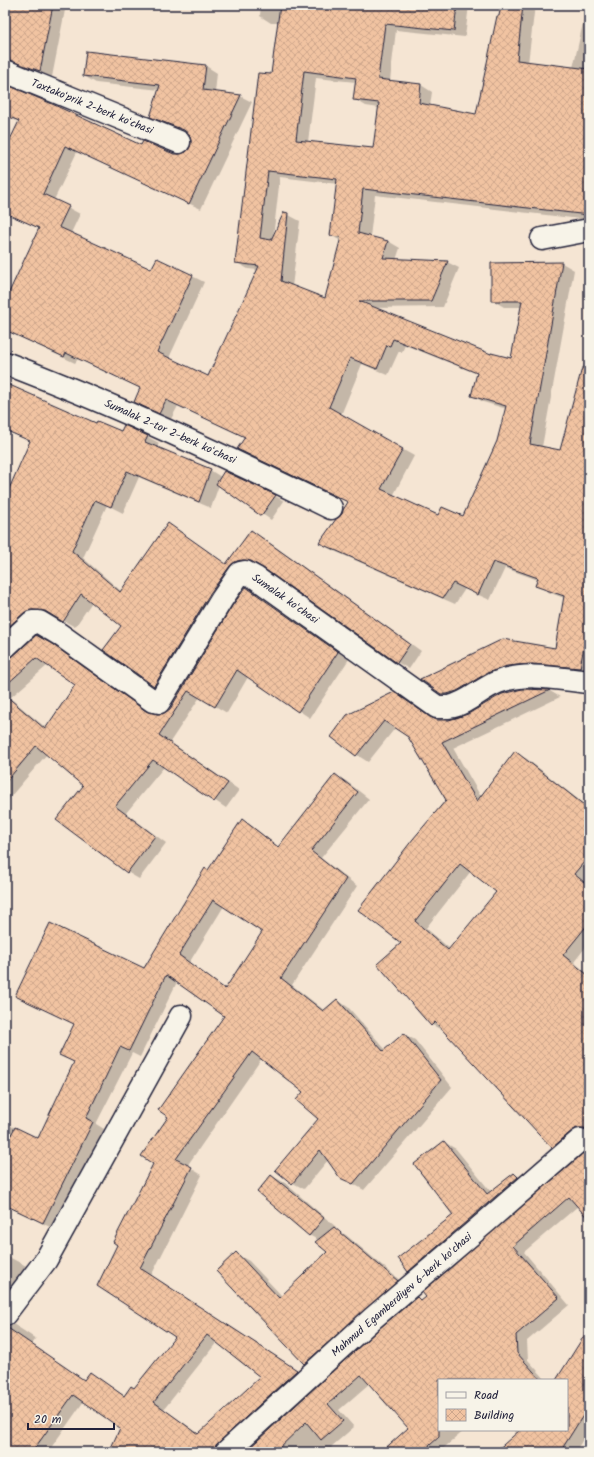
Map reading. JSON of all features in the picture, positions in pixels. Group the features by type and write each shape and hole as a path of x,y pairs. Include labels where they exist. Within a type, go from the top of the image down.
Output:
{"street":[{"name":"Taxtakoʻprik 2-berk koʻchasi","path":"5,71 179,142"},
{"path":"542,239 589,230"},
{"name":"Sumalak 2-tor 2-berk koʻchasi","path":"5,363 58,383 234,460 331,508"},
{"name":"Sumalak koʻchasi","path":"5,647 32,622 39,622 59,634 153,701 158,702 222,599 240,573 245,572 256,578 437,707 449,707 497,682 516,677 537,676 589,682"},
{"path":"5,1314 46,1260 181,1016"},
{"name":"Mahmud Egamberdiyev 6-berk koʻchasi","path":"226,1452 373,1318 580,1140"}],"building":[{"path":"5,5 53,5 40,71 5,59"},
{"path":"280,5 457,5 454,31 385,24 378,79 421,84 419,103 476,114 497,16 499,16 501,5 523,5 517,60 589,69 589,215 363,189 358,233 388,241 383,258 448,261 431,301 359,301 491,354 511,358 522,301 491,301 491,263 562,262 530,444 560,450 582,368 589,369 589,618 580,668 532,664 507,666 487,673 457,691 441,694 420,679 503,639 555,648 564,596 535,586 538,578 493,562 478,595 453,583 443,598 319,543 336,519 342,514 348,502 237,449 245,437 166,400 159,414 134,402 140,388 66,353 64,357 5,330 5,301 39,228 5,213 5,150 19,121 5,115 5,84 141,145 143,141 174,154 186,152 190,147 191,141 189,134 184,130 150,117 160,85 83,76 86,51 206,65 203,90 241,95 189,204 65,146 43,194 69,206 59,227 151,269 157,258 193,275 157,352 208,376 259,266 235,263 258,73 271,74","holes":["304,71 356,78 353,100 379,103 373,148 296,140","268,171 337,179 330,236 341,237 325,298 281,281 288,213 284,212 271,240 260,238","393,339 477,373 471,396 506,406 497,441 463,516 442,507 438,515 381,489 403,449 329,407 350,358 377,369 387,345 390,346"]},
{"path":"5,383 96,423 97,421 121,431 124,425 148,436 145,442 211,469 199,502 127,471 111,507 95,500 72,551 120,592 168,523 226,564 251,530 410,644 397,663 263,568 251,561 243,560 237,561 230,566 211,592 154,686 103,650 121,626 81,594 63,622 45,611 32,610 24,613 5,630 5,498 30,441 5,430"},
{"path":"224,471 276,495 261,516 216,484"},
{"path":"246,587 338,652 298,712 237,670 215,707 188,691 159,735 228,783 214,802 153,760 115,806 155,836 127,873 56,820 83,786 36,746 5,783 5,695 45,729 75,685 36,658 5,686 5,659 13,656 36,635 52,644 146,711 157,714 164,713 170,709 232,606"},
{"path":"522,689 550,690 442,742 477,801 515,751 589,809 589,856 574,874 589,886 589,923 563,955 589,976 589,1131 584,1128 577,1128 552,1148 435,1022 431,1026 377,964 401,943 358,910 413,839 446,800 408,737 384,721 356,756 331,737 347,715 394,692 430,717 437,720 449,720 468,714 502,694","holes":["460,864 496,892 448,950 415,921"]},
{"path":"335,774 358,792 311,851 346,879 281,978 323,1011 337,999 383,1051 404,1033 441,1080 353,1184 340,1178 320,1150 292,1184 275,1170 318,1119 296,1100 303,1092 252,1052 176,1159 192,1167 140,1268 297,1370 218,1443 214,1448 214,1452 109,1452 120,1428 73,1395 32,1452 5,1452 5,1326 84,1380 90,1372 124,1396 131,1386 134,1388 175,1337 97,1286 117,1245 113,1242 153,1164 141,1156 168,1117 158,1110 224,1016 166,975 129,1051 120,1047 86,1118 93,1122 43,1223 5,1205 5,1147 15,1127 38,1138 74,1062 59,1055 74,1024 15,996 50,923 144,968 205,868 208,870 242,819 278,847","holes":["213,900 262,932 225,989 179,955","207,1335 260,1377 198,1434 154,1402"]},
{"path":"444,1141 487,1194 514,1173 518,1177 408,1272 398,1258 453,1215 414,1164"},
{"path":"589,1148 589,1220 569,1197 513,1246 559,1298 516,1335 517,1353 540,1379 438,1379 439,1437 422,1452 381,1452 408,1428 361,1375 328,1404 343,1421 321,1440 306,1422 275,1452 245,1452 381,1327 417,1297 421,1301 426,1297 422,1292"},
{"path":"271,1175 324,1218 309,1236 257,1192"},
{"path":"334,1227 398,1281 304,1364 216,1271 236,1252 279,1298 327,1252 315,1242"},
{"path":"589,1328 589,1406 560,1452 495,1452 519,1431 568,1431 568,1379 557,1379"}]}
